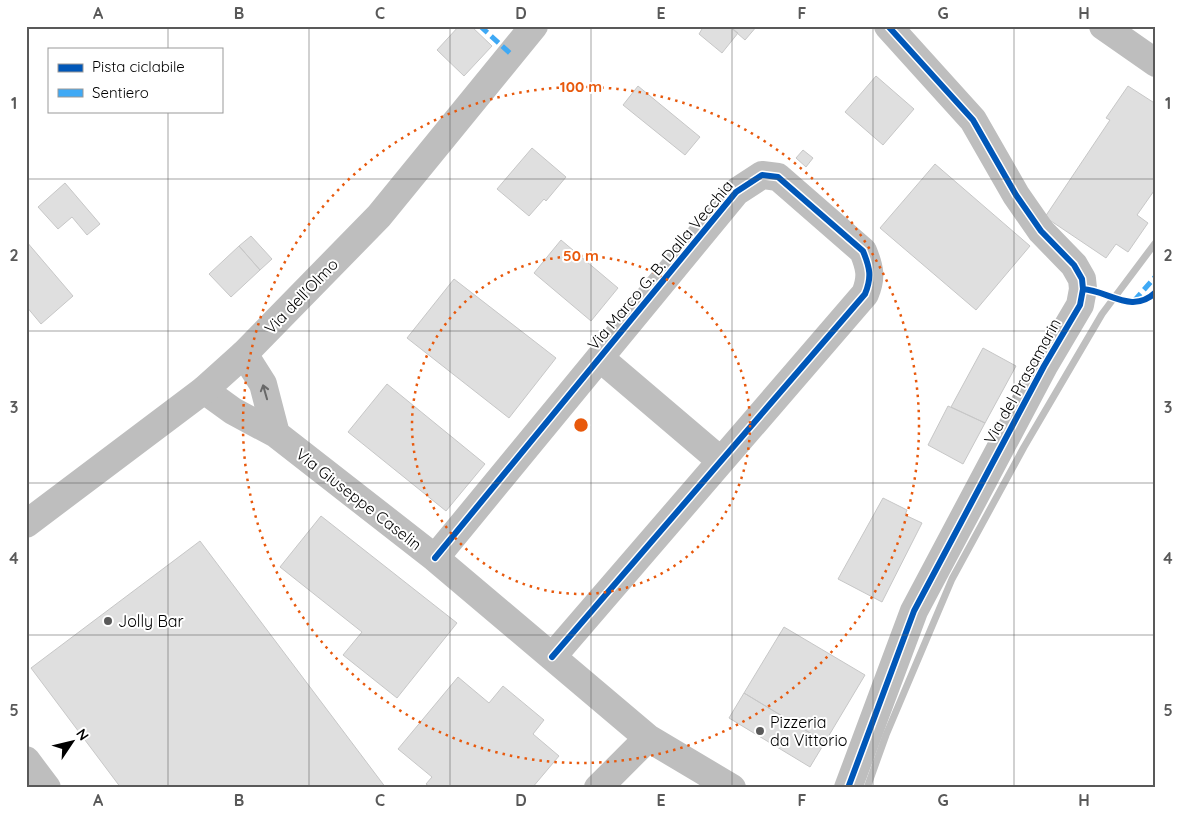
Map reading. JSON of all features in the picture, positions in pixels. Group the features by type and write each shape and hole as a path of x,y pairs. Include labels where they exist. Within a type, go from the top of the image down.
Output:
{"street":[{"name":"Via dell'Olmo","path":"26,524 204,390 244,354 379,216 534,26"},
{"name":"Via del Prasamarin","path":"848,788 914,611 1044,366 1080,305 1083,289 1082,279 1074,265 1041,230 1016,195 973,120 888,26"},
{"path":"1104,26 1156,63"},
{"name":"Via Marco G. B. Dalla Vecchia","path":"435,558 736,192 762,175 778,177 863,251 870,267 871,280 865,294 552,657"},
{"path":"244,354 263,384 276,434"},
{"path":"600,358 721,461"},
{"name":"Via Giuseppe Caselin","path":"204,390 233,411 276,434 435,558 648,738 732,788"},
{"path":"598,788 648,738"},
{"path":"26,760 47,788"}],"building":[{"path":"459,26 471,26 492,46 464,76 437,50"},
{"path":"699,26 729,26 738,33 722,53 699,34 702,29"},
{"path":"729,26 757,26 745,40"},
{"path":"876,76 914,109 883,145 845,112"},
{"path":"638,86 700,137 685,155 623,105"},
{"path":"1128,86 1156,104 1156,188 1137,215 1148,223 1128,252 1116,244 1106,258 1045,217 1110,120 1106,118"},
{"path":"532,148 566,177 546,201 544,199 529,216 497,189"},
{"path":"803,150 813,158 806,167 796,158"},
{"path":"935,164 1030,246 976,310 880,228"},
{"path":"65,183 100,224 87,235 72,217 58,229 38,207"},
{"path":"251,236 272,259 260,270 239,246"},
{"path":"561,240 618,288 591,321 534,273"},
{"path":"26,241 73,296 41,324 26,306"},
{"path":"239,246 260,270 231,297 209,274"},
{"path":"454,279 556,358 509,418 407,338"},
{"path":"983,348 1016,366 985,423 951,407"},
{"path":"387,384 485,464 446,511 348,432"},
{"path":"948,406 985,423 963,464 928,445"},
{"path":"883,498 907,510 905,515 922,523 882,602 838,579"},
{"path":"321,516 457,623 397,698 343,655 362,632 280,567"},
{"path":"200,541 386,788 121,788 31,668"},
{"path":"784,627 865,675 825,742 744,693"},
{"path":"458,677 489,703 503,686 544,720 533,734 559,756 532,788 431,788 426,784 432,777 398,749"},
{"path":"744,693 825,742 810,767 729,718"}],"waterway":[{"path":"867,788 886,735 952,579 1024,447 1102,314 1156,242"}],"marked path":[{"path":"480,26 512,55"},
{"path":"1134,301 1156,276"}],"cycle path":[{"path":"848,788 914,611 1044,366 1080,305 1083,289 1082,279 1074,265 1041,231 1016,195 973,120 888,26"},
{"path":"435,558 736,192 762,175 778,177 863,251 869,272 869,282 865,294 552,657"},
{"path":"1083,289 1129,302 1147,299 1156,292"}],"place":[{"name":"Jolly Bar","path":"108,621"},
{"name":"Pizzeria da Vittorio","path":"760,731"}]}
